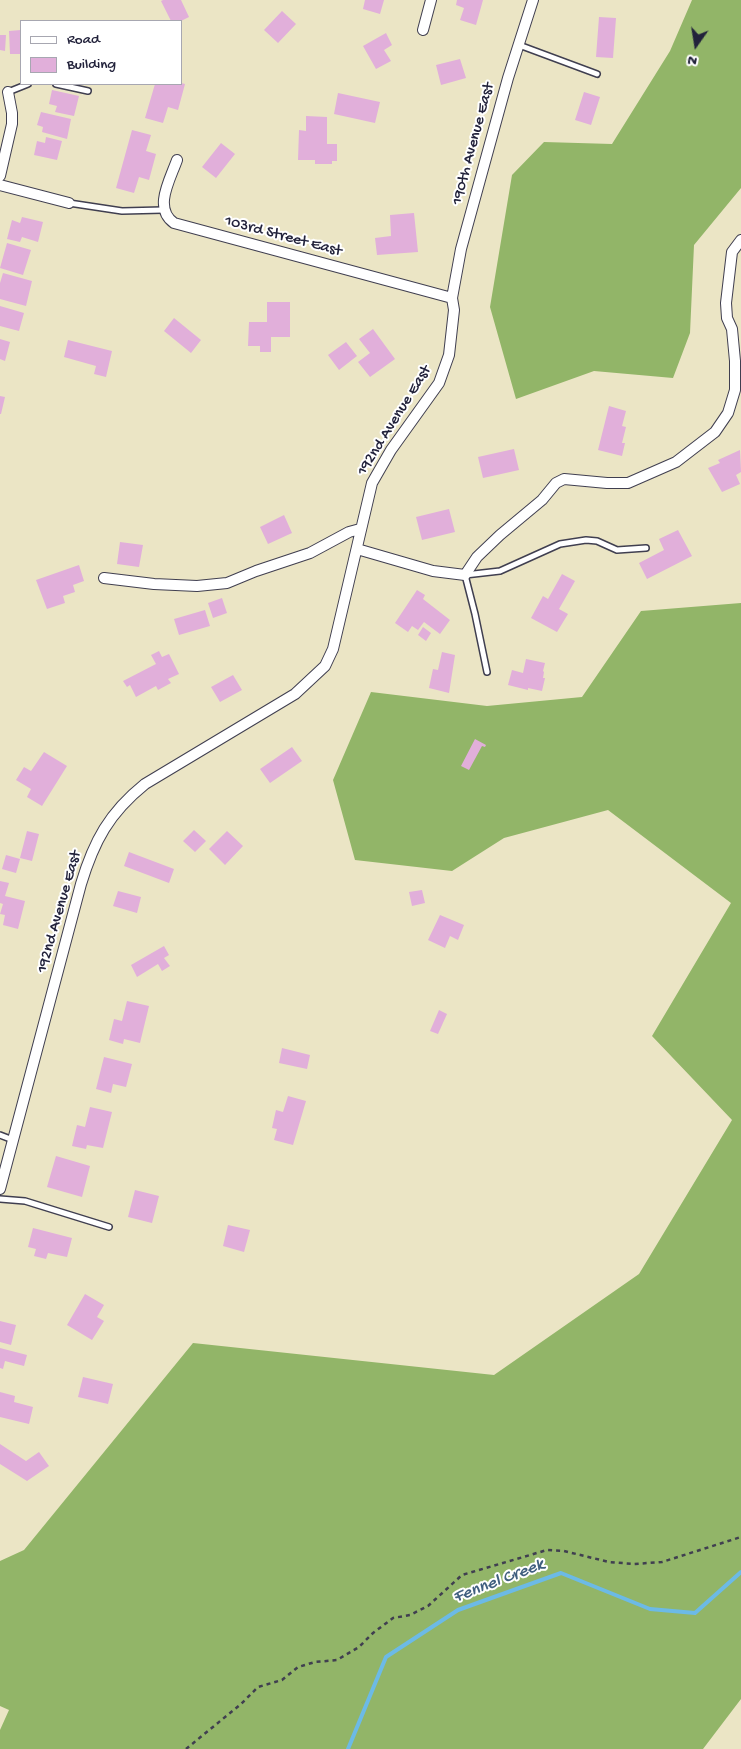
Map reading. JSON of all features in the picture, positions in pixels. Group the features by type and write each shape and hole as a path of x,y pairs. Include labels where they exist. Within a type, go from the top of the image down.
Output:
{"street":[{"path":"423,30 431,0"},
{"name":"190th Avenue East","path":"452,298 461,249 508,78 533,0"},
{"path":"0,176 12,124 8,92"},
{"path":"164,210 164,200 177,160"},
{"path":"0,185 69,203"},
{"name":"103rd Street East","path":"164,210 167,218 184,227 452,298"},
{"path":"104,578 154,584 197,586 227,583 310,553 349,532 360,529 357,549 433,571 465,575 477,557 542,500 556,483 564,479 628,483 676,462 714,432 728,414 735,390 732,329 727,318 726,303 732,252 741,240"},
{"name":"192nd Avenue East","path":"360,529 372,483 379,468 439,383 443,374 449,355 453,328 454,310 452,298"},
{"name":"192nd Avenue East","path":"0,1189 81,884 88,861 98,840 112,815 126,799 145,784 295,694 325,666 334,648 357,549"}],"lane":[{"path":"518,45 597,74"},
{"path":"8,92 26,85"},
{"path":"61,85 88,91"},
{"path":"69,203 122,211 164,210"},
{"path":"487,672 465,575 500,571 560,544 586,540 597,541 617,550 646,548"},
{"path":"0,1135 13,1140"},
{"path":"0,1199 25,1201 109,1226"}],"path":[{"path":"186,1749 241,1704 258,1687 282,1680 298,1667 315,1662 337,1660 359,1647 372,1633 393,1618 410,1615 428,1606 462,1575 547,1550 564,1551 609,1562 634,1564 662,1562 741,1537"}],"green space":[{"path":"692,0 741,0 741,188 694,245 690,333 673,378 594,371 516,399 490,307 512,175 544,142 612,144 670,51"},
{"path":"741,603 741,1699 703,1749 0,1749 0,1730 9,1710 0,1706 0,1561 24,1550 193,1343 494,1375 639,1274 732,1120 652,1036 731,903 608,810 504,838 452,871 355,860 333,780 371,692 487,706 582,697 641,611"}],"building":[{"path":"181,0 189,17 182,20 170,20 161,1"},
{"path":"365,0 384,0 380,14 363,9"},
{"path":"457,0 483,0 476,25 460,20 464,8 456,5"},
{"path":"282,11 296,24 278,43 264,30"},
{"path":"599,17 616,18 613,58 596,57"},
{"path":"20,30 20,54 10,54 9,31"},
{"path":"386,33 392,45 384,50 391,61 376,69 363,46"},
{"path":"0,35 6,35 5,51 0,50"},
{"path":"460,59 466,78 441,85 436,65"},
{"path":"185,84 178,110 168,107 163,123 145,118 155,85"},
{"path":"52,90 79,96 74,116 55,112 57,106 49,104"},
{"path":"584,92 600,97 591,125 575,120"},
{"path":"338,93 380,102 375,123 334,114"},
{"path":"41,112 71,119 67,139 42,132 43,127 37,125"},
{"path":"306,116 327,117 327,144 337,144 337,161 332,161 332,164 315,164 315,160 298,160 299,130 306,131"},
{"path":"132,130 151,135 146,151 156,154 149,180 139,177 134,193 116,188"},
{"path":"46,137 62,141 57,160 34,155 37,141 45,143"},
{"path":"221,143 235,154 216,178 202,167"},
{"path":"414,213 418,252 377,255 375,238 391,236 390,215"},
{"path":"22,217 43,222 38,242 22,237 20,242 7,239 12,220 20,223"},
{"path":"7,243 31,250 23,275 0,268"},
{"path":"3,273 32,281 26,306 0,299 0,283"},
{"path":"267,302 290,302 290,337 271,337 271,352 260,352 260,346 248,346 249,322 267,322"},
{"path":"0,306 24,313 19,331 0,326"},
{"path":"174,318 201,340 191,353 164,331"},
{"path":"373,329 395,359 370,377 358,362 370,353 359,339"},
{"path":"0,339 10,342 5,361 0,359"},
{"path":"68,340 112,351 106,377 94,374 96,366 64,357"},
{"path":"346,342 357,356 339,370 328,355"},
{"path":"0,396 5,397 1,414 0,414"},
{"path":"609,406 626,411 622,426 626,427 622,443 625,443 622,456 598,450"},
{"path":"514,449 519,470 483,478 478,457"},
{"path":"740,450 741,472 736,475 740,484 722,492 708,468 720,463 718,460"},
{"path":"449,509 455,532 422,540 416,517"},
{"path":"284,515 292,533 268,544 260,527"},
{"path":"678,530 692,556 647,579 639,563 664,550 659,539"},
{"path":"120,542 143,545 139,567 117,564"},
{"path":"79,565 84,581 73,585 75,592 63,596 65,603 47,609 36,580"},
{"path":"562,574 575,581 559,609 568,614 557,632 531,618 543,596 548,599"},
{"path":"417,590 425,595 423,599 450,620 440,634 424,622 418,630 412,626 408,632 395,623"},
{"path":"222,598 227,613 213,618 208,603"},
{"path":"205,610 210,626 179,635 174,619"},
{"path":"423,627 431,633 426,641 418,635"},
{"path":"159,651 162,657 169,654 179,674 168,679 171,683 158,690 156,686 136,697 130,685 127,687 123,681 156,664 151,655"},
{"path":"442,652 455,655 449,693 429,688 433,669 438,670"},
{"path":"526,659 545,663 543,678 545,678 542,691 508,685 512,670 523,673"},
{"path":"233,675 242,690 220,702 211,687"},
{"path":"475,739 486,745 485,747 482,746 469,770 461,766"},
{"path":"292,747 302,761 270,783 260,769"},
{"path":"44,752 67,766 42,806 27,797 31,789 16,780 24,767 31,771"},
{"path":"194,830 206,841 195,852 183,841"},
{"path":"27,831 39,834 32,861 20,858"},
{"path":"227,831 243,846 225,865 209,849"},
{"path":"129,852 174,869 169,883 124,866"},
{"path":"6,855 20,859 16,873 2,869"},
{"path":"0,881 9,883 5,896 25,901 18,929 3,925 5,915 0,914 3,904 0,903"},
{"path":"422,890 425,903 412,906 409,892"},
{"path":"118,891 141,897 137,913 113,906"},
{"path":"440,915 464,925 458,940 450,936 445,948 428,940"},
{"path":"164,946 169,955 164,958 170,966 162,971 158,964 137,977 131,965"},
{"path":"127,1001 149,1006 140,1043 124,1039 123,1044 109,1040 114,1019 122,1021"},
{"path":"439,1010 447,1014 438,1034 430,1031"},
{"path":"282,1048 310,1055 307,1069 279,1063"},
{"path":"104,1057 132,1064 126,1087 113,1084 111,1093 96,1089"},
{"path":"288,1096 306,1101 293,1145 274,1140 277,1129 272,1128 276,1110 283,1112"},
{"path":"90,1107 112,1112 103,1148 87,1145 86,1149 72,1146 77,1125 85,1127"},
{"path":"56,1156 90,1166 82,1197 47,1187"},
{"path":"135,1190 159,1196 152,1223 128,1217"},
{"path":"228,1225 250,1230 244,1252 223,1246"},
{"path":"33,1228 72,1238 67,1257 48,1253 46,1259 34,1256 36,1249 28,1247"},
{"path":"85,1294 104,1305 97,1317 104,1321 92,1340 67,1325"},
{"path":"0,1321 16,1325 11,1345 0,1342"},
{"path":"0,1348 27,1355 24,1366 5,1361 3,1369 0,1368"},
{"path":"83,1377 113,1384 108,1404 78,1397"},
{"path":"0,1392 15,1396 14,1402 33,1407 29,1424 0,1417"},
{"path":"0,1444 26,1461 39,1452 49,1466 27,1481 0,1464"}],"waterway":[{"name":"Fennel Creek","path":"348,1749 386,1657 458,1610 561,1573 650,1609 695,1613 741,1572"}]}
